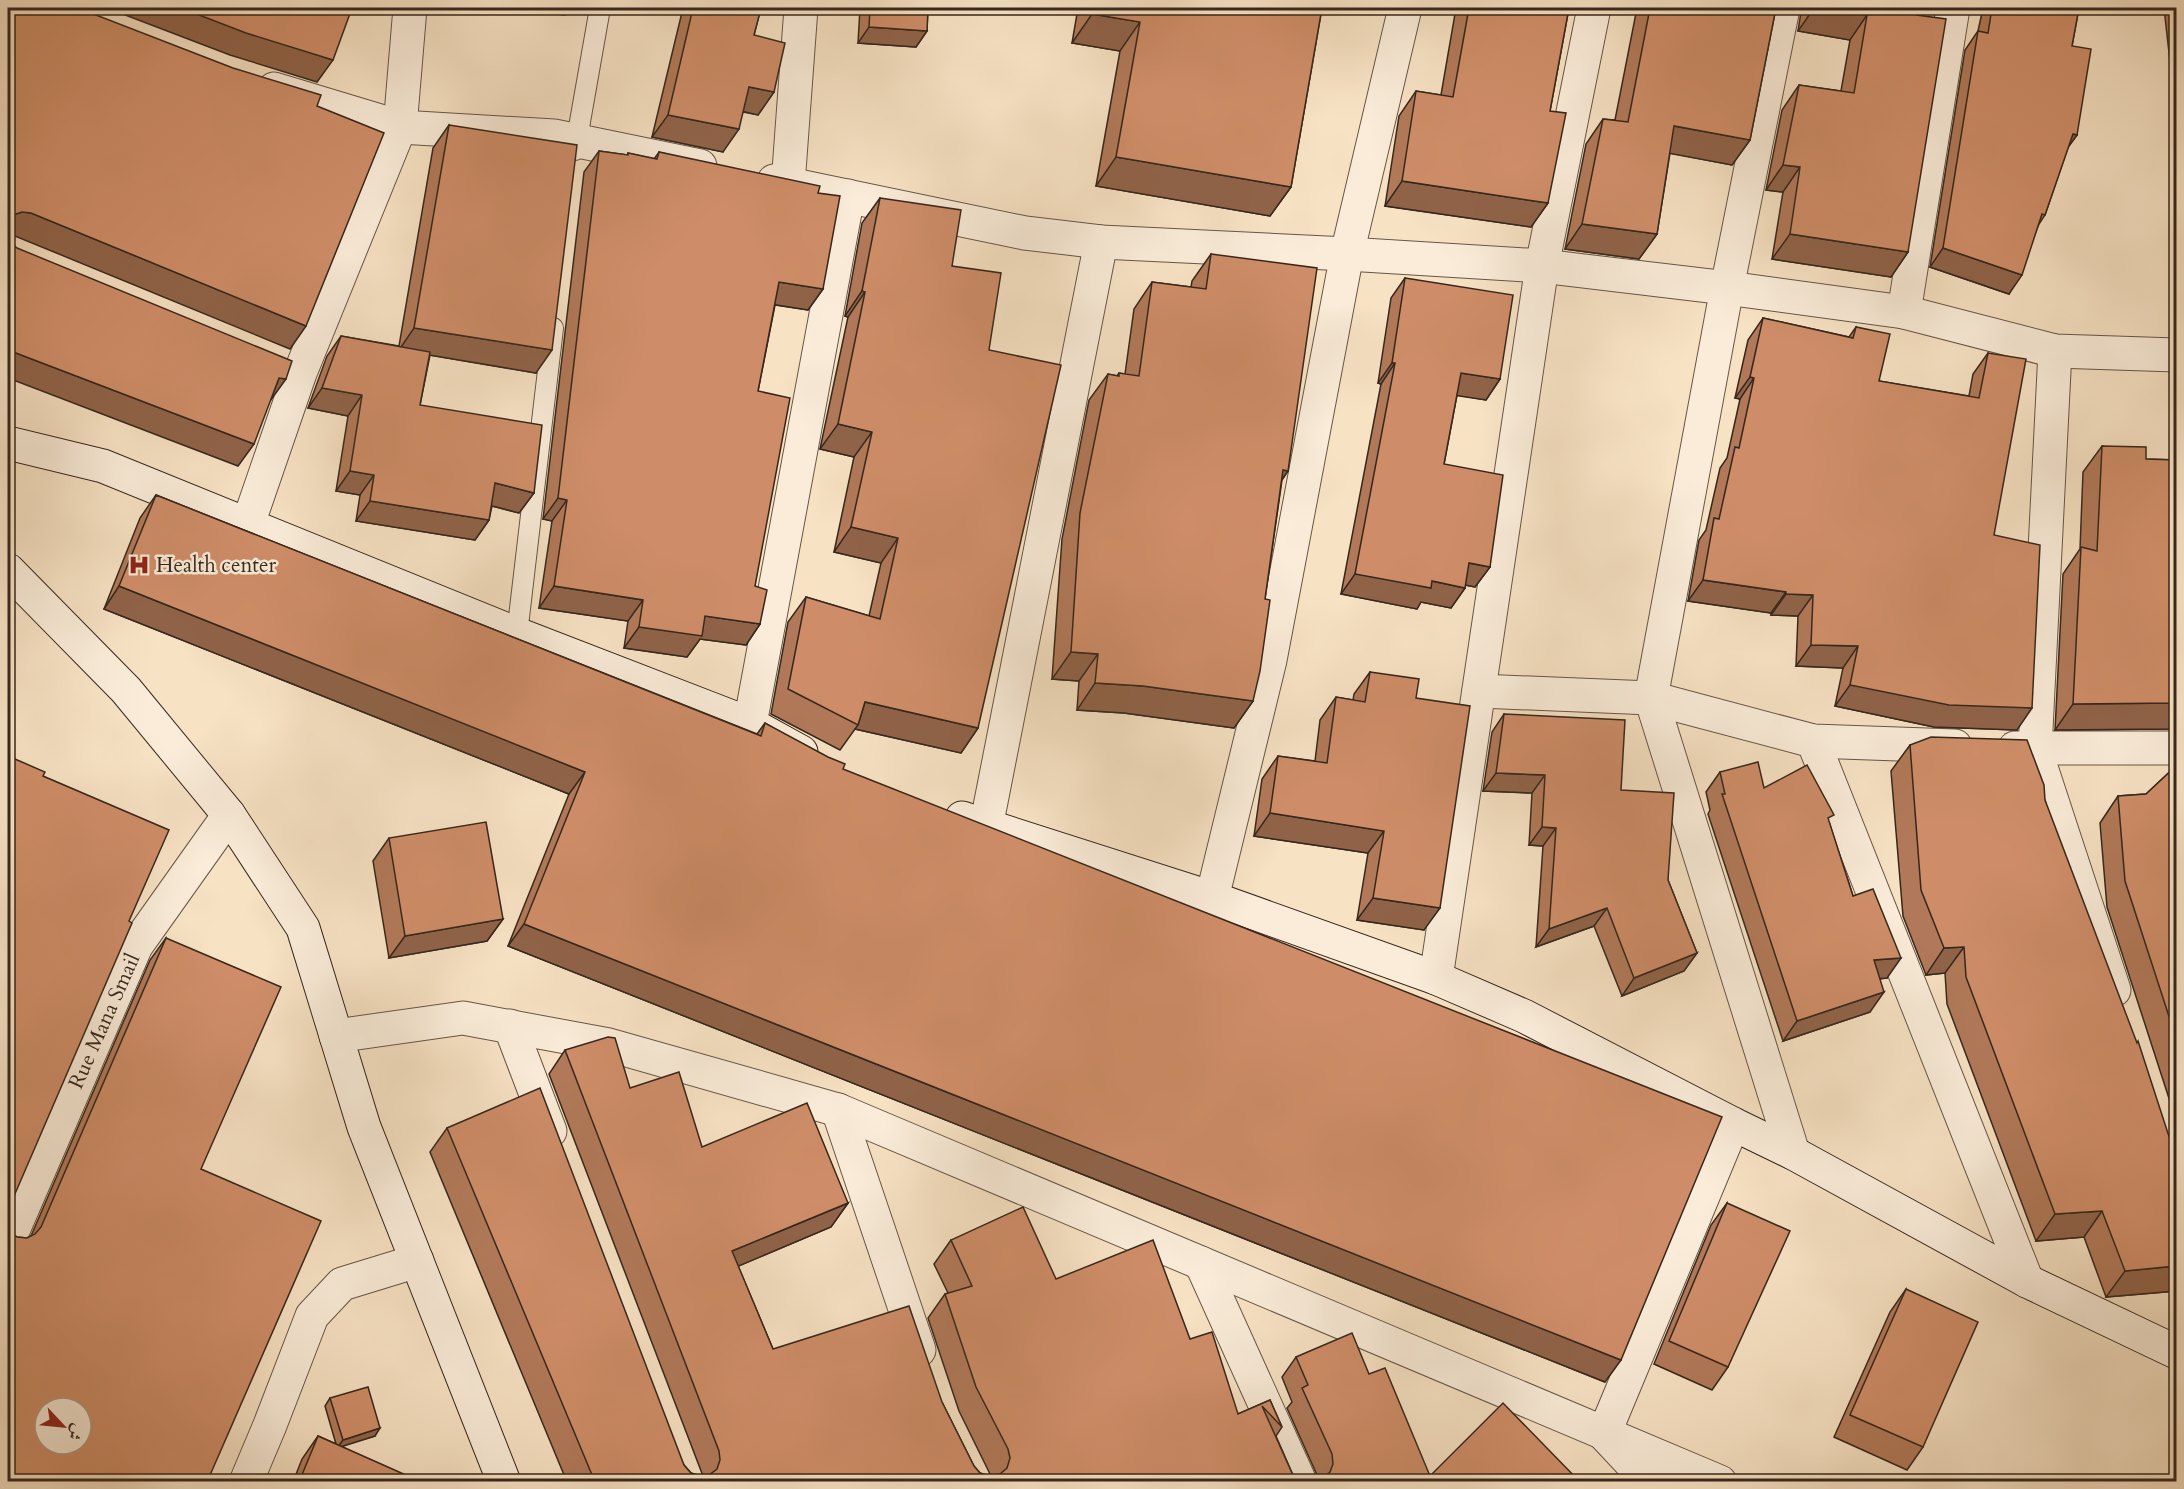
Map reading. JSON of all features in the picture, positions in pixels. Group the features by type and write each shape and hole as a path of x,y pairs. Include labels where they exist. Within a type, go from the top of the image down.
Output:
{"street":[{"path":"248,524 300,373 400,127 410,8"},
{"path":"788,184 801,8"},
{"path":"1436,978 1542,266 1594,8"},
{"path":"1783,8 1727,288 1651,698 1793,1153"},
{"path":"1904,312 1953,8"},
{"path":"1212,898 1270,660 1347,254 1399,9"},
{"path":"246,80 400,127 554,136 574,152 738,174 1025,233 1101,242 1542,266 1904,312 2055,351 2176,355"},
{"path":"750,724 848,196"},
{"path":"986,827 1101,242"},
{"path":"2055,351 2036,749 2125,1021"},
{"path":"268,360 300,373"},
{"path":"8,444 103,466 517,634 750,724 832,768"},
{"path":"8,570 126,690 229,815 303,928 364,1127 504,1482"},
{"path":"1479,692 1651,698 1813,741 2036,749 2176,748"},
{"path":"1813,741 2027,1281"},
{"path":"931,806 986,827 1212,898 1436,978 1524,1016 1793,1153 2027,1281 2176,1352"},
{"name":"Rue Mana Smail","path":"8,1242 136,946 229,815"},
{"path":"336,1036 463,1018 609,1045 838,1110 1720,1482"},
{"path":"510,1026 560,1157"},
{"path":"838,1110 927,1374"},
{"path":"1604,1434 1733,1124"},
{"path":"246,1482 312,1316 342,1284 417,1261"},
{"path":"1201,1263 1300,1482"},
{"path":"1604,1434 1649,1482"}],"lane":[{"path":"574,152 600,8"},
{"path":"517,634 556,305"}],"building":[{"path":"8,8 78,8 233,68 321,95 317,106 384,133 306,326 31,213 22,212 13,215 8,222"},
{"path":"181,8 352,8 333,60 246,33"},
{"path":"693,8 761,8 754,35 785,43 774,92 749,87 739,129 668,115"},
{"path":"870,8 928,8 927,31 869,27"},
{"path":"1093,8 1322,8 1291,187 1116,157 1140,22 1092,14"},
{"path":"1469,8 1569,8 1550,111 1566,113 1548,203 1402,181 1416,91 1453,97"},
{"path":"1650,8 1776,8 1750,140 1674,126 1657,234 1582,224 1603,119 1628,122"},
{"path":"1823,8 1918,8 1917,15 1946,19 1908,252 1790,234 1800,167 1783,165 1799,85 1854,93 1867,15"},
{"path":"1992,8 2079,8 2072,46 2091,49 2077,135 2073,134 2045,215 2042,214 2022,275 1943,248 1978,31 1988,33"},
{"path":"449,125 577,145 552,350 414,328"},
{"path":"599,151 628,155 628,153 657,159 659,152 820,186 818,193 840,196 823,289 779,282 758,391 790,398 755,586 767,590 760,624 705,616 702,636 639,627 643,600 554,586 567,500 558,498"},
{"path":"880,198 961,210 952,266 1001,273 989,350 1061,365 978,728 865,702 858,725 788,689 806,597 880,619 898,538 851,527 872,432 838,424 865,292 862,291"},
{"path":"8,238 17,248 292,361 286,379 279,378 254,444 8,350"},
{"path":"1211,254 1317,268 1288,471 1283,470 1265,599 1270,600 1260,671 1253,701 1143,686 1095,683 1098,654 1071,652 1080,513 1108,374 1139,376 1152,282 1206,289"},
{"path":"1405,278 1513,295 1500,379 1461,373 1444,464 1503,475 1490,567 1469,563 1465,588 1432,581 1431,588 1355,574 1395,363 1392,363"},
{"path":"1763,318 1853,338 1856,327 1890,334 1879,381 1979,398 1988,353 2026,359 1994,535 2040,545 2032,708 1949,705 1850,685 1858,646 1811,645 1813,595 1786,594 1786,592 1703,580 1714,518 1719,519 1735,447 1739,448 1754,378 1750,377"},
{"path":"341,336 430,352 420,405 542,425 534,493 495,483 489,520 370,501 374,475 350,471 362,395 322,388"},
{"path":"2102,446 2146,447 2146,459 2176,460 2176,703 2073,704 2081,547 2097,551"},
{"path":"156,495 761,736 765,723 845,764 843,769 1722,1117 1621,1360 524,924 585,772 119,586"},
{"path":"1370,672 1419,679 1416,698 1470,706 1440,908 1373,898 1384,831 1270,813 1278,756 1327,763 1336,697 1365,702"},
{"path":"1504,714 1625,720 1621,790 1674,793 1668,880 1697,953 1634,978 1607,908 1549,929 1556,828 1542,827 1545,775 1496,773"},
{"path":"1931,737 2027,740 2044,785 2045,800 2137,1043 2138,1041 2176,1158 2176,1266 2125,1271 2102,1211 2055,1214 1966,977 1964,947 1944,948 1921,890 1910,745"},
{"path":"8,756 45,772 43,776 169,830 129,921 132,923 8,1210"},
{"path":"1758,762 1764,788 1807,765 1834,815 1828,818 1853,896 1873,889 1901,958 1874,960 1884,992 1797,1021 1722,794 1725,794 1720,772"},
{"path":"2176,766 2176,1038 2125,881 2118,796 2146,794"},
{"path":"486,822 503,919 405,936 389,838"},
{"path":"166,938 281,987 201,1169 321,1221 207,1482 8,1482 8,1227 9,1231 17,1237 27,1238 41,1227"},
{"path":"608,1037 615,1038 630,1088 679,1072 702,1147 807,1103 848,1203 732,1251 773,1349 909,1306 942,1402 974,1466 980,1473 989,1476 1000,1474 1007,1468 1010,1458 1008,1449 976,1387 945,1294 972,1286 951,1240 1023,1207 1056,1279 1153,1240 1190,1339 1212,1332 1238,1414 1270,1400 1282,1427 1262,1406 1296,1482 595,1482 447,1128 540,1088 684,1465 691,1473 700,1476 709,1475 717,1469 720,1460 719,1451 565,1050"},
{"path":"1727,1203 1790,1231 1728,1367 1669,1341"},
{"path":"1906,1289 1978,1322 1923,1447 1850,1415"},
{"path":"1352,1333 1369,1374 1385,1368 1430,1476 1503,1403 1580,1482 1330,1482 1325,1476 1330,1472 1333,1464 1332,1454 1302,1388 1308,1385 1296,1357"},
{"path":"368,1387 380,1428 343,1440 330,1398"},
{"path":"318,1436 408,1476 406,1482 299,1482"}],"place":[{"name":"Health center","path":"139,565"}]}
